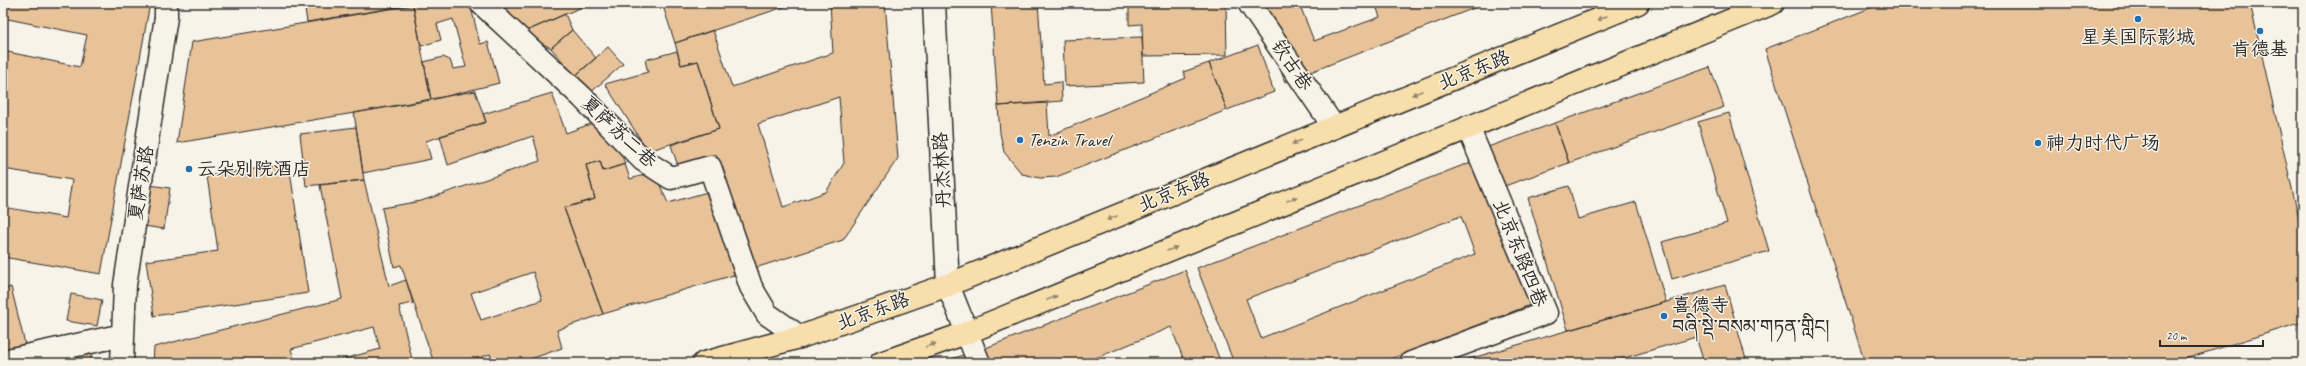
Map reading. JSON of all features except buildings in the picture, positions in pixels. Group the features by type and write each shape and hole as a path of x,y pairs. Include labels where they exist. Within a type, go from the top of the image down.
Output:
{"main road":[{"name":"北京东路","path":"704,363 800,337 948,285 1638,3"},
{"path":"881,363 966,333 1773,3"}],"street":[{"name":"夏萨苏路","path":"122,363 125,285 166,17 166,3"},
{"name":"夏萨苏二巷","path":"480,3 582,97 643,160 671,178 710,167 751,287 767,314 800,337"},
{"name":"丹杰林路","path":"934,3 948,285 979,363"},
{"name":"钦古巷","path":"1249,3 1334,127"},
{"name":"北京东路四巷","path":"1411,363 1546,313 1468,127"},
{"path":"3,361 122,335"}],"place":[{"name":"星美国际影城","path":"2138,19"},
{"name":"肯德基","path":"2260,31"},
{"name":"Tenzin Travel","path":"1020,140"},
{"name":"神力时代广场","path":"2038,143"},
{"name":"云朵别院酒店","path":"189,169"},
{"name":"喜德寺 བཞི་སྡེ་བསམ་གཏན་གླིང།","path":"1664,316"}]}
